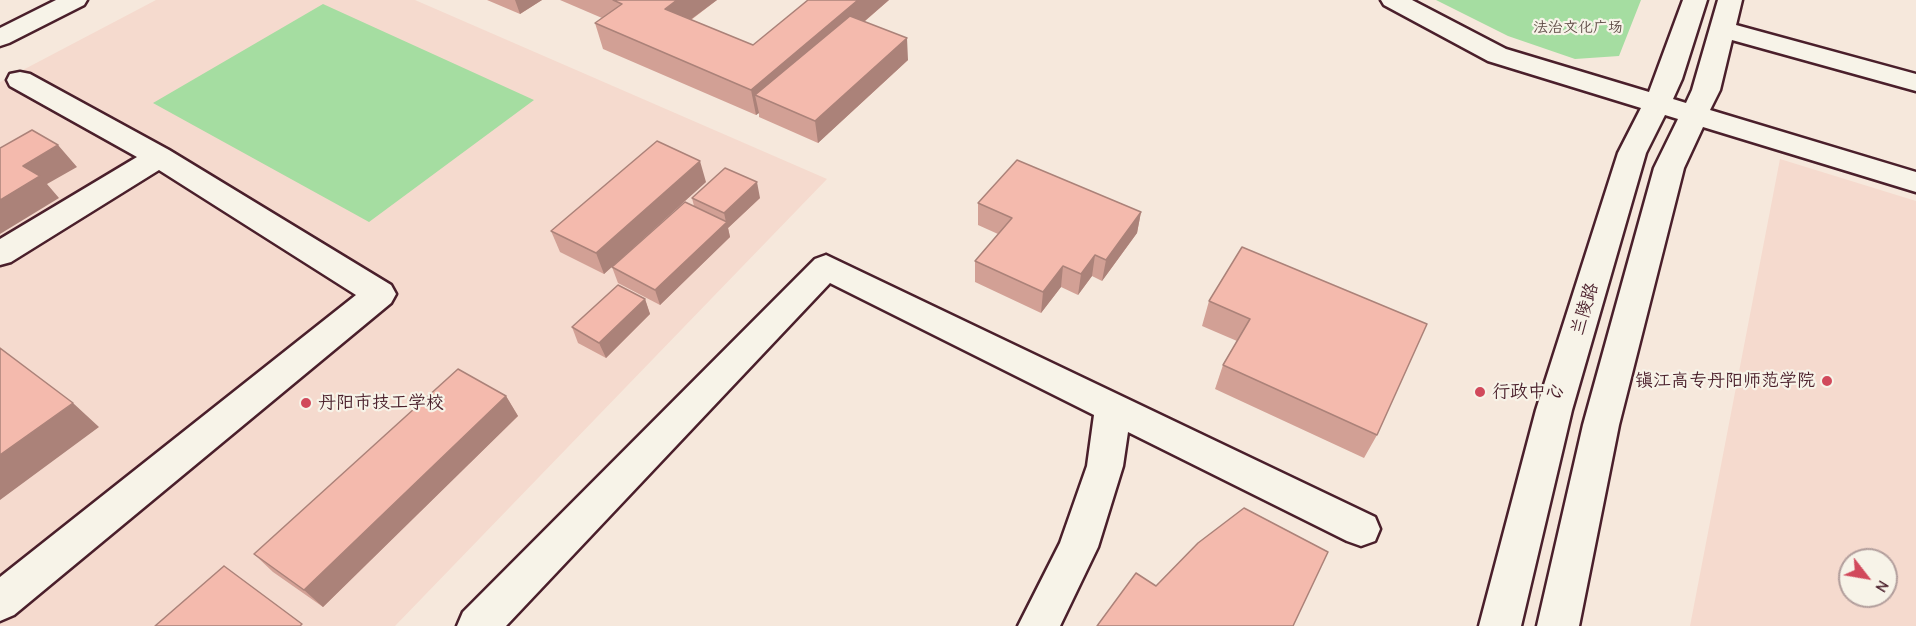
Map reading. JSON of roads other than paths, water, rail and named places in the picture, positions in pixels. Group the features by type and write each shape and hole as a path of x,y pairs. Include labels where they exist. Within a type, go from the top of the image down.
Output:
{"street":[{"path":"0,15 29,0"},
{"path":"0,38 75,0"},
{"path":"1393,0 1497,55 1916,182"},
{"name":"兰陵路","path":"1500,626 1554,410 1632,153 1669,79 1695,0"},
{"path":"1558,626 1601,425 1669,168 1706,90 1730,0"},
{"path":"1722,29 1916,83"},
{"path":"0,602 380,294 159,157 20,80"},
{"path":"0,254 159,157"},
{"path":"478,626 826,267 1361,529"},
{"path":"1039,626 1078,546 1105,466 1113,407"}],"place":[{"name":"镇江高专丹阳师范学院","path":"1827,381"},
{"name":"行政中心","path":"1480,392"},
{"name":"丹阳市技工学校","path":"306,403"}],"park label":[{"name":"法治文化广场","path":"1578,28"}]}
